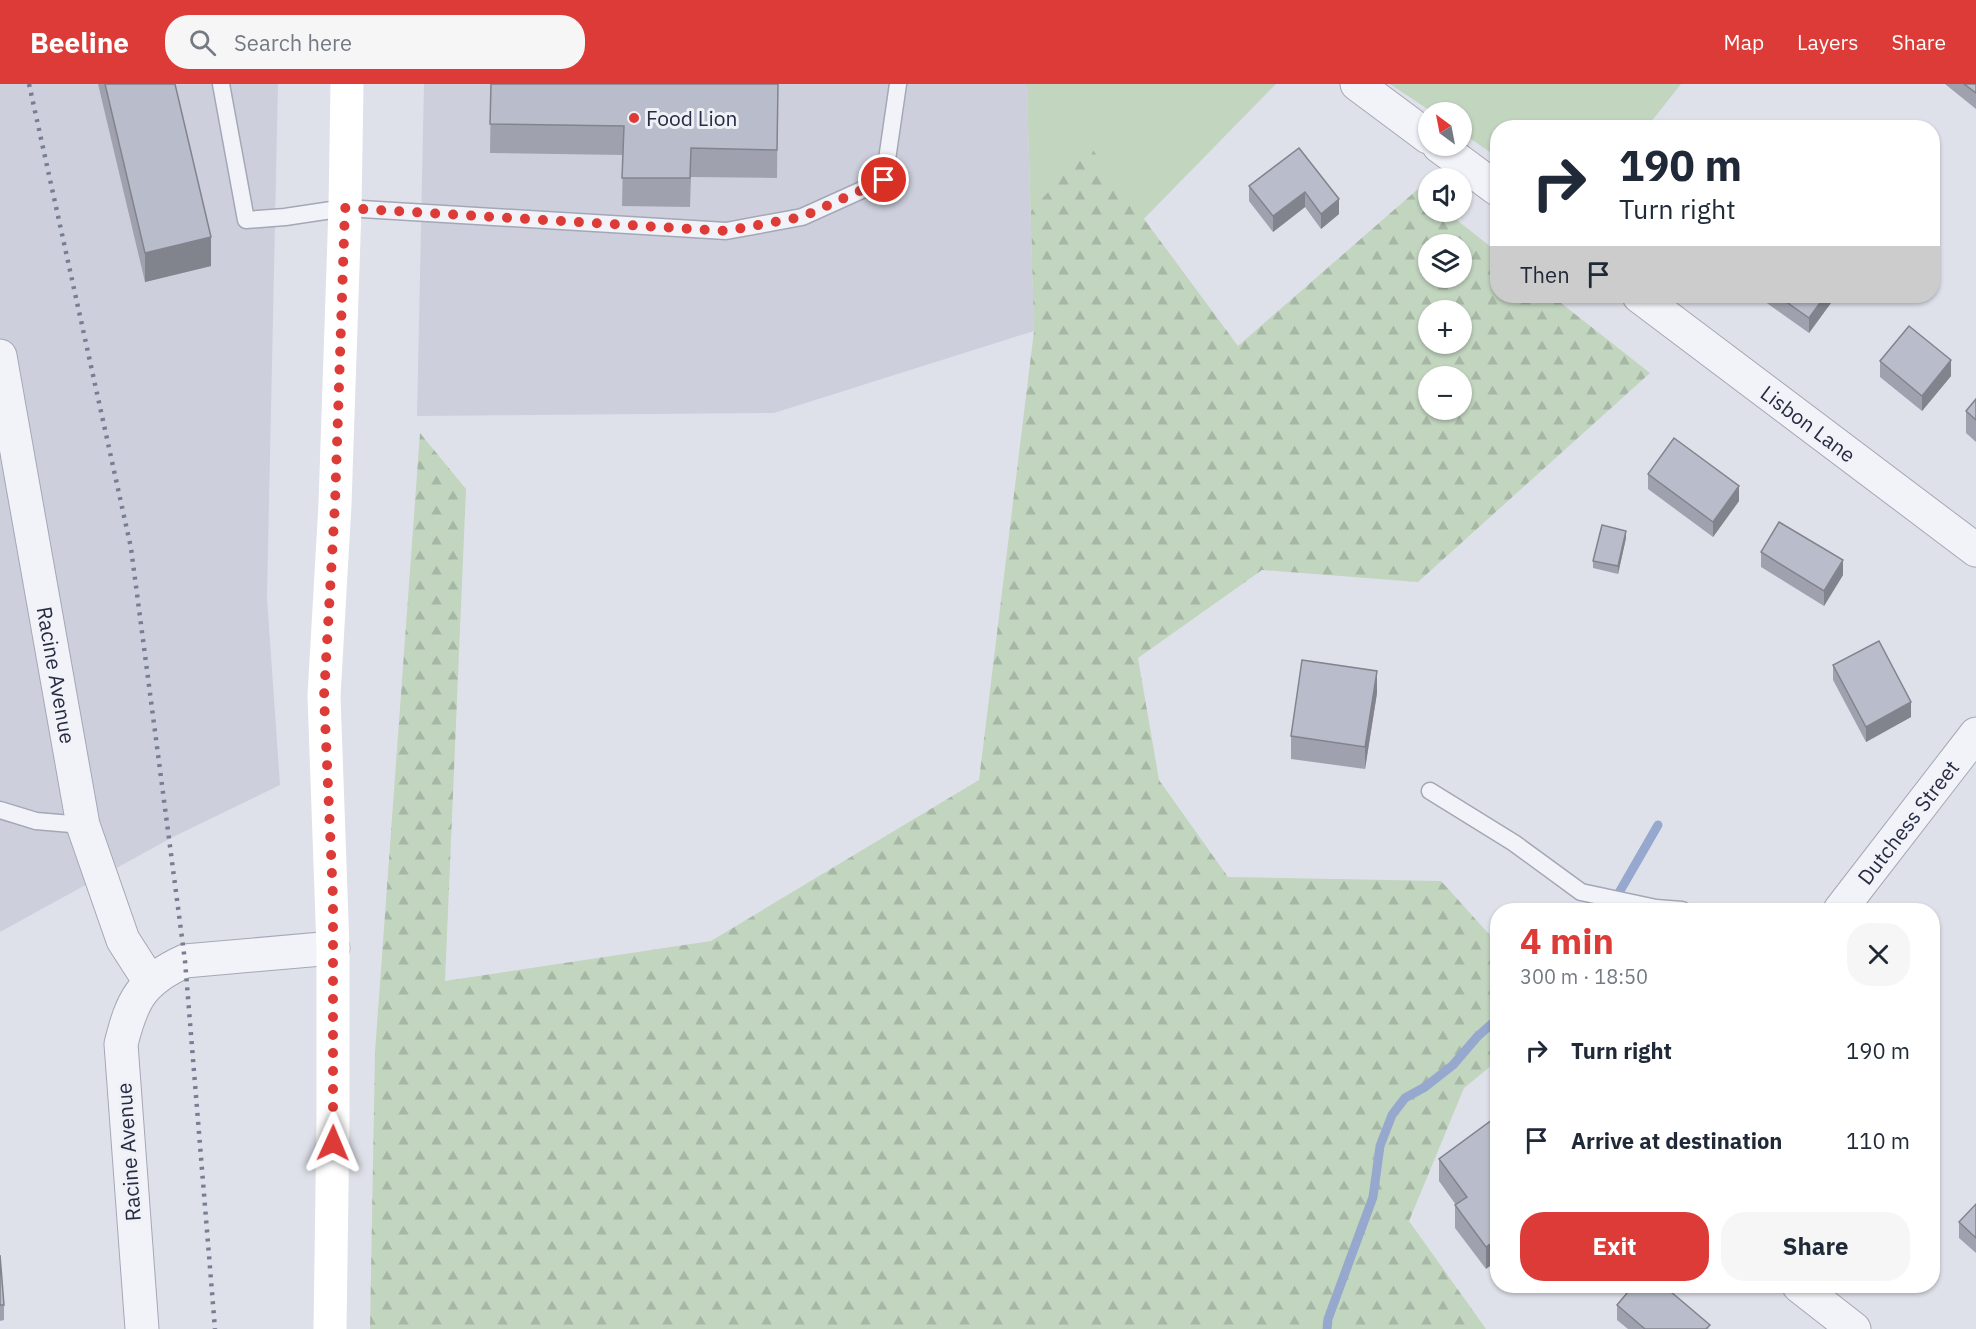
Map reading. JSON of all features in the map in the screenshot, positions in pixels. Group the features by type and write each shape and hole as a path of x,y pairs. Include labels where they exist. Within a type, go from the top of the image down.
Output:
{"main road":[{"path":"330,1329 333,948 324,696 335,504 347,84"}],"street":[{"path":"1357,84 1418,130"},
{"path":"1452,156 1490,184"},
{"name":"Lisbon Lane","path":"1647,303 1976,550"},
{"name":"Racine Avenue","path":"2,376 83,825 123,940 150,982"},
{"name":"Dutchess Street","path":"1845,903 1976,734"},
{"name":"Racine Avenue","path":"142,1329 121,1044 128,1014 135,1000 150,982 166,970 185,961 333,948"},
{"path":"1808,1293 1854,1329"}],"lane":[{"path":"221,84 246,220 345,208 726,231 802,217 884,180 898,84"},
{"path":"1430,791 1514,843 1581,892 1633,903"},
{"path":"0,810 36,821 83,825"}],"shaded area":[{"path":"0,84 278,84 267,597 280,785 173,837 0,932"},
{"path":"424,84 1027,84 1034,331 774,413 417,416"}],"green space":[{"path":"1027,84 1276,84 1034,331"},
{"path":"1390,84 1681,84 1653,120 1490,120 1490,152 1472,140 1472,102 1418,103"},
{"path":"1090,146 1238,346 1418,189 1418,222 1460,222 1490,246 1490,303 1561,303 1650,373 1418,582 1262,570 1138,658 1159,780 1228,877 1441,881 1490,935 1490,1067 1464,1088 1409,1221 1486,1329 370,1329 375,1052 420,433 466,489 445,981 711,941 979,780 1034,331 1031,211"}],"building":[{"path":"105,84 175,84 211,237 145,253"},
{"name":"Food Lion","path":"491,84 778,84 777,150 691,148 690,178 622,178 624,126 490,124"},
{"path":"1964,84 1976,84 1976,93"},
{"path":"1299,148 1339,199 1321,214 1305,192 1273,216 1249,186"},
{"path":"1788,303 1820,303 1809,318"},
{"path":"1909,326 1951,360 1922,396 1880,361"},
{"path":"1976,399 1976,420 1966,411"},
{"path":"1674,438 1739,486 1713,522 1648,474"},
{"path":"1779,522 1843,560 1824,591 1761,552"},
{"path":"1602,525 1626,531 1618,566 1593,561"},
{"path":"1879,641 1911,702 1866,727 1833,665"},
{"path":"1302,660 1377,671 1365,747 1291,736"},
{"path":"1490,1121 1490,1244 1486,1247 1455,1205 1467,1197 1439,1159"},
{"path":"1976,1204 1976,1238 1959,1222"},
{"path":"0,1255 4,1305 0,1305"},
{"path":"1627,1293 1672,1293 1710,1325 1706,1329 1645,1329 1617,1305"}],"waterway":[{"path":"1613,903 1658,825"},
{"path":"1327,1329 1328,1319 1373,1197 1380,1146 1392,1115 1405,1098 1425,1087 1453,1065 1490,1025"}],"railway":[{"path":"29,84 131,548 185,961 215,1329"}],"place":[{"name":"Food Lion","path":"634,118"}],"route":[{"path":"333,1143 333,898 324,696 335,504 345,208 726,231 802,217 884,180"}]}
